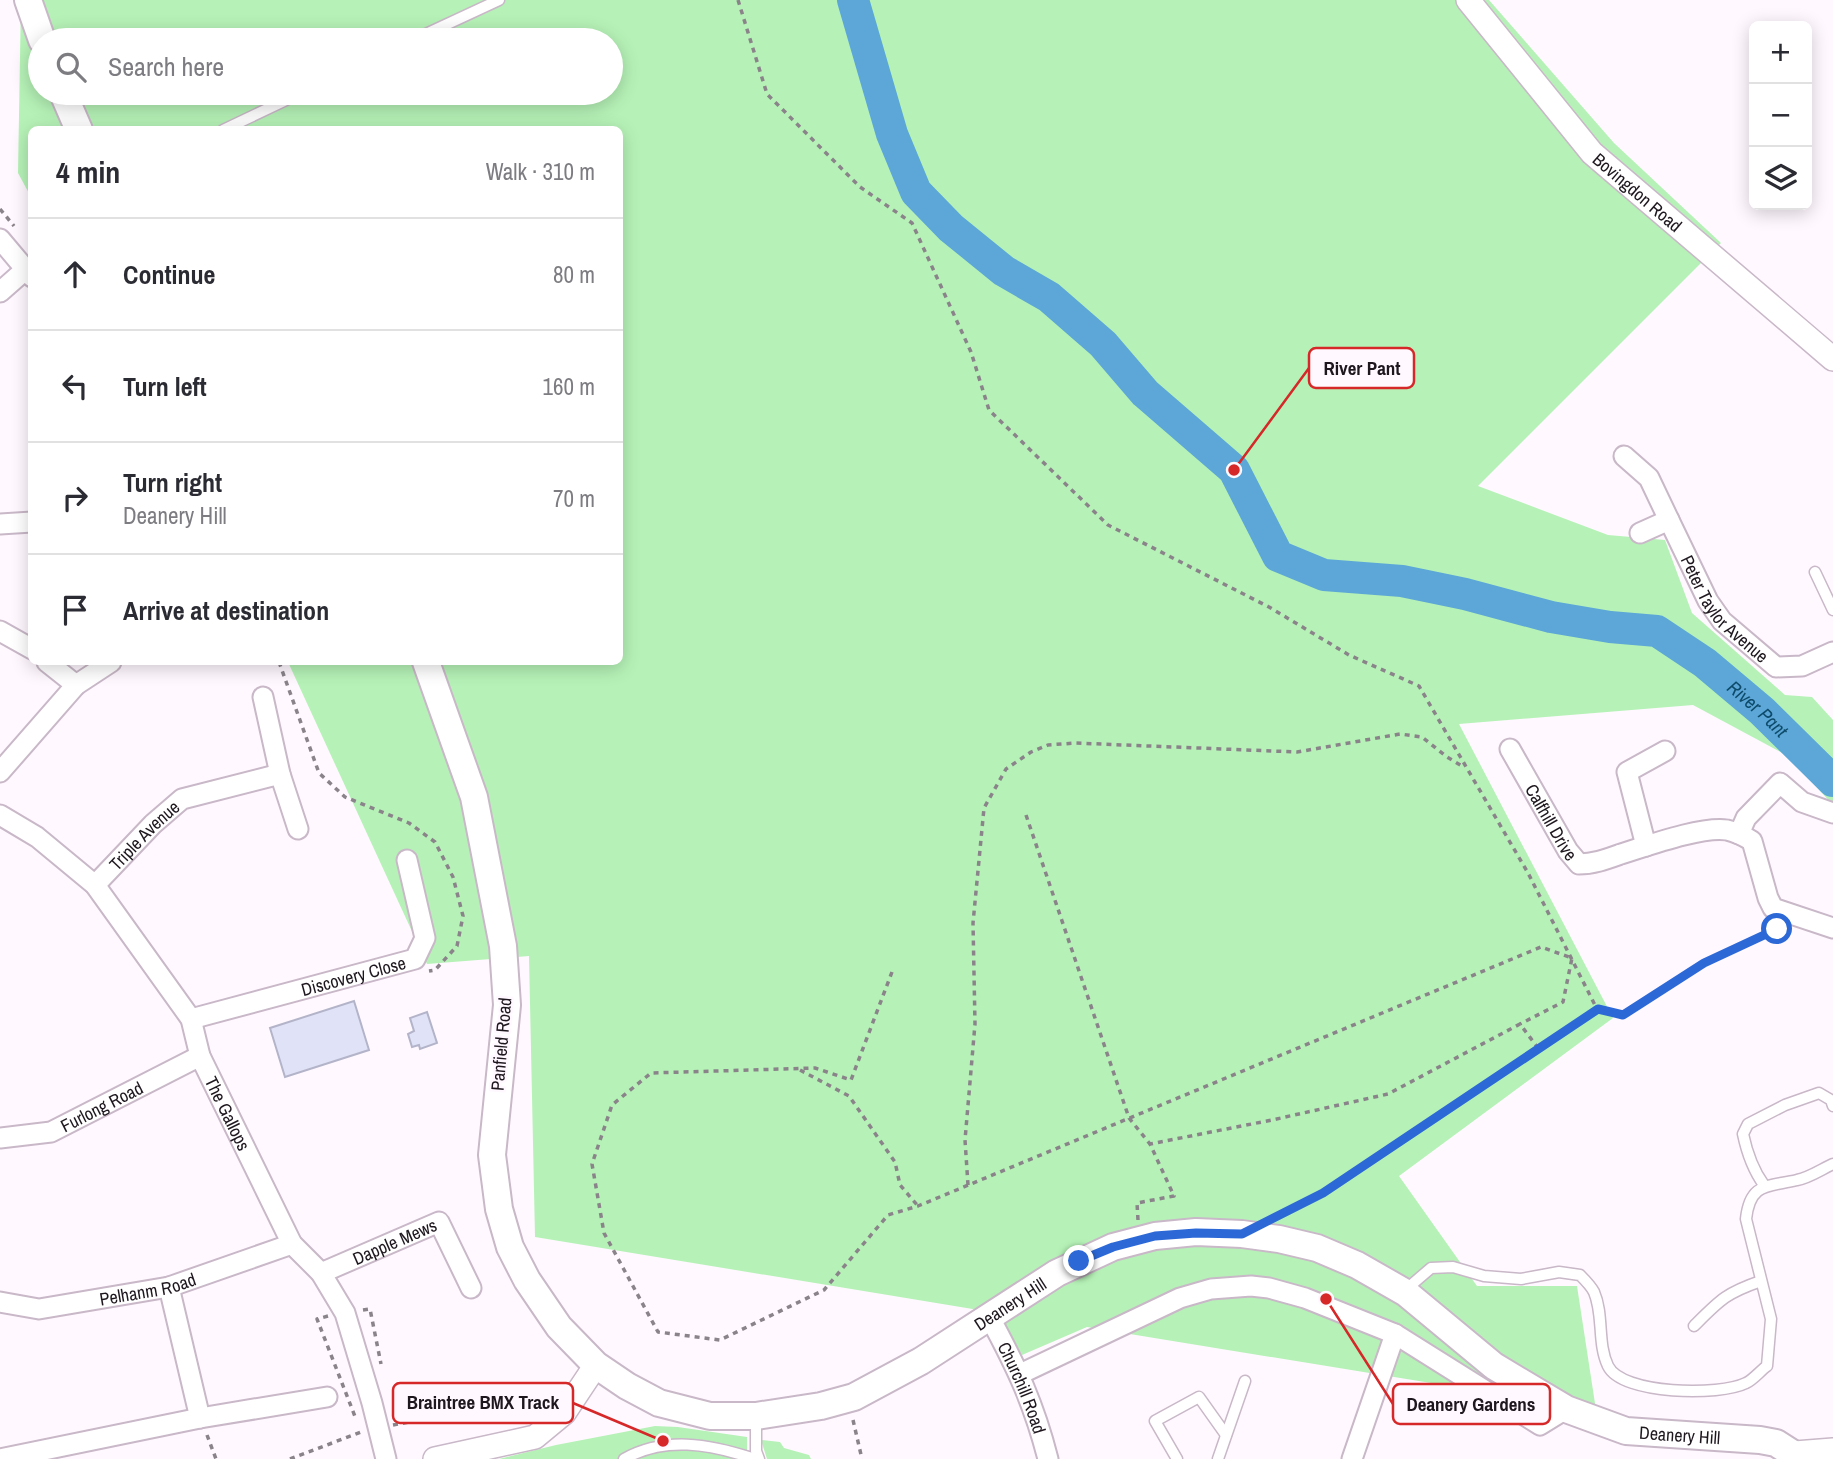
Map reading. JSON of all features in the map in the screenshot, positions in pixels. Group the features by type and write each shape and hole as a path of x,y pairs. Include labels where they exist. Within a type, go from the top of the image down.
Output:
{"main road":[{"path":"28,0 38,28"},
{"path":"68,105 77,126"},
{"name":"Panfield Road","path":"427,665 474,797 503,946 507,1005 492,1155 499,1209 510,1247 527,1280 559,1327 596,1365"},
{"name":"Deanery Hill","path":"596,1365 659,1403 710,1416 755,1416 821,1406 849,1399 920,1361 1057,1273 1113,1247 1140,1240 1196,1233 1242,1234 1317,1248 1357,1265 1406,1293 1494,1366 1566,1409 1626,1431 1760,1440 1776,1443 1798,1456"}],"street":[{"name":"Bovingdon Road","path":"1468,0 1592,153 1833,359"},
{"path":"0,239 28,274 0,292"},
{"name":"Peter Taylor Avenue","path":"1624,456 1649,478 1708,601 1722,621 1776,667 1802,666 1833,652"},
{"path":"1640,533 1669,520"},
{"path":"0,524 28,522"},
{"path":"0,631 28,647"},
{"path":"51,665 76,685"},
{"path":"0,772 76,685 106,665"},
{"path":"263,697 281,774 298,829"},
{"name":"Calfhill Drive","path":"1510,749 1568,851 1579,864 1590,864 1646,846"},
{"path":"1665,751 1627,772 1646,846 1712,830 1740,834 1752,841 1773,908 1833,928"},
{"name":"Triple Avenue","path":"95,885 153,824 182,799 281,774"},
{"path":"1740,834 1746,818 1780,783 1802,802 1833,813"},
{"name":"The Gallops","path":"0,815 37,838 95,885 191,1018 200,1056 292,1244 321,1273 345,1313 386,1459"},
{"name":"Discovery Close","path":"191,1018 415,959 425,938 407,860"},
{"name":"Furlong Road","path":"0,1138 51,1132 200,1056"},
{"name":"Dapple Mews","path":"321,1273 439,1222 471,1288"},
{"name":"Pelhanm Road","path":"0,1302 38,1309 169,1287 292,1244"},
{"path":"1020,1374 1180,1298 1210,1289 1251,1286 1287,1292 1395,1334 1540,1425 1566,1409"},
{"path":"169,1287 200,1418"},
{"name":"Churchill Road","path":"990,1318 1020,1374 1038,1419 1048,1459"},
{"path":"1352,1459 1395,1334"},
{"path":"435,1459 535,1437 564,1413 596,1365"},
{"path":"0,1459 200,1418 327,1397"},
{"name":"Deanery Hill","path":"1798,1456 1833,1450"}],"lane":[{"path":"439,28 499,0"},
{"path":"231,126 276,105"},
{"path":"1815,572 1833,610"},
{"path":"1764,1185 1755,1174 1742,1134 1748,1124 1803,1097 1819,1093 1830,1100 1833,1106"},
{"path":"1406,1293 1410,1286 1431,1268 1453,1267 1484,1276 1521,1279 1559,1272 1580,1275 1594,1291 1603,1351 1609,1368 1620,1380 1639,1386 1700,1392 1745,1384 1767,1366 1771,1319 1746,1219 1748,1203 1764,1185 1800,1180 1833,1164"},
{"path":"1694,1326 1723,1297 1762,1281"},
{"path":"1218,1459 1245,1381"},
{"path":"1177,1459 1155,1421 1199,1397 1226,1435"},
{"path":"624,1459 657,1445 681,1443 754,1457 755,1416"}],"path":[{"path":"738,0 767,94 860,187 912,223 971,352 989,410 1108,525 1269,607 1349,655 1419,686 1528,873 1598,1009"},
{"path":"280,665 319,773 345,797 409,823 435,842 453,877 463,916 457,946 435,970 421,973"},
{"path":"968,1185 965,1140 975,1024 973,923 984,808 1006,769 1031,752 1048,746 1075,743 1297,752 1400,734 1422,737 1465,767"},
{"path":"1026,815 1129,1118 1150,1144 1174,1196 1137,1203 1140,1240"},
{"path":"1242,1234 1323,1193 1598,1009 1623,1015 1704,963 1777,929 1807,920"},
{"path":"892,972 851,1080 815,1068 652,1073 612,1105 592,1164 604,1233 657,1332 720,1340 824,1290 888,1215 918,1206 1541,947 1572,958"},
{"path":"1150,1144 1388,1094 1563,1002 1572,958"},
{"path":"1520,1024 1538,1048"},
{"path":"798,1069 849,1096 895,1162 900,1185 918,1206"},
{"path":"849,1399 862,1459"},
{"path":"200,1418 216,1459"}],"green space":[{"path":"21,0 1489,0 1614,143 1721,243 1478,486 1608,535 1665,540 1692,613 1785,695 1812,697 1833,720 1833,805 1788,756 1693,705 1459,724 1613,1018 1399,1176 1477,1286 1577,1286 1596,1410 1087,1327 1022,1355 1003,1320 1009,1315 535,1237 529,956 427,964 289,665 623,665 623,126 28,126 28,191 18,173"},
{"path":"655,1426 747,1437 747,1451 734,1459 499,1459 556,1445"},
{"path":"761,1440 780,1442 784,1448 809,1455 811,1459 767,1459"}],"building":[{"path":"354,1001 369,1050 285,1077 270,1028"},
{"path":"427,1012 437,1043 420,1049 419,1045 412,1047 408,1034 414,1031 410,1018"}],"waterway":[{"name":"River Pant","path":"853,0 892,134 916,192 951,228 1004,271 1049,297 1103,344 1145,393 1234,470 1278,556 1324,575 1402,581 1465,594 1551,617 1610,627 1657,631 1705,663 1762,711 1833,781"}],"place":[{"name":"River Pant","path":"1234,470"},
{"name":"Deanery Gardens","path":"1326,1299"},
{"name":"Braintree BMX Track","path":"663,1441"}],"route":[{"path":"1079,1261 1113,1247 1155,1236 1242,1234 1323,1193 1598,1009 1623,1015 1704,963 1777,929"}]}
